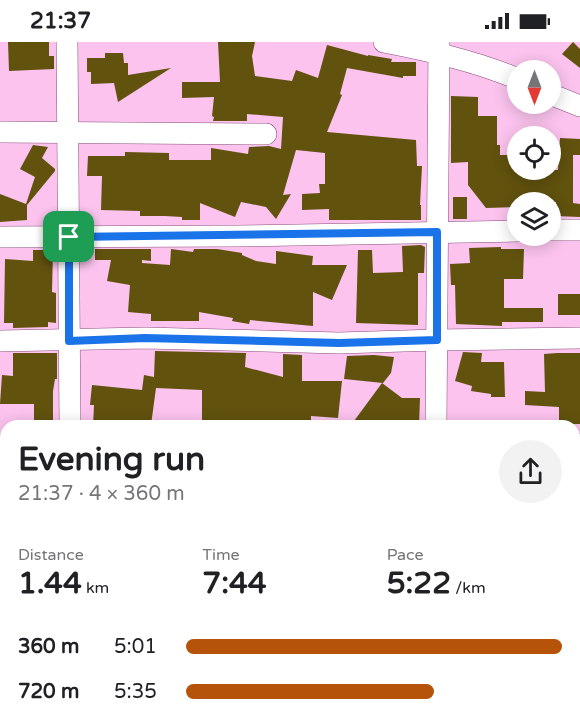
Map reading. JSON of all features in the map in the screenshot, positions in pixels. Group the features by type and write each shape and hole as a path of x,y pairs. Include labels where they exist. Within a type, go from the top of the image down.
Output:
{"street":[{"path":"67,42 70,420"},
{"path":"384,42 439,47 507,74"},
{"path":"436,420 439,47"},
{"path":"561,98 580,106"},
{"path":"0,132 266,134"},
{"path":"561,230 580,230"},
{"path":"0,237 507,231"},
{"path":"0,341 145,338 339,343 580,338"}],"building":[{"path":"8,42 49,42 49,56 54,56 54,69 9,71"},
{"path":"218,42 255,42 252,56 255,76 292,81 296,70 318,78 327,45 368,56 392,59 391,62 416,62 416,76 403,76 403,78 347,68 340,94 342,95 327,132 416,140 417,166 422,166 421,220 329,220 329,209 302,210 302,194 320,193 319,184 325,184 325,153 296,150 283,195 291,194 276,219 266,207 241,202 235,217 200,203 200,220 140,216 140,211 101,210 102,176 87,176 88,156 125,156 125,152 169,153 169,160 211,160 211,148 248,154 249,147 269,146 281,149 283,117 247,114 247,121 213,121 214,97 182,98 182,82 220,82"},
{"path":"573,42 580,49 580,68 562,54"},
{"path":"105,53 123,53 124,63 128,63 128,75 171,68 118,102 114,83 91,84 91,72 87,72 87,58 105,58"},
{"path":"451,96 478,97 478,116 497,116 497,145 500,145 500,155 507,155 507,180 561,180 561,138 580,139 580,155 573,155 573,203 580,204 580,217 561,216 561,192 507,192 507,207 486,208 468,185 468,162 451,163"},
{"path":"33,145 48,147 42,158 55,171 27,205 27,220 0,222 0,194 26,204 35,177 20,169"},
{"path":"453,197 467,197 467,219 453,219"},
{"path":"421,245 425,247 424,273 418,273 418,325 356,323 358,250 372,250 373,273 403,272 402,246"},
{"path":"501,247 501,249 524,249 523,279 504,279 504,308 543,308 543,322 502,322 502,326 456,324 455,285 451,285 450,264 470,263 469,248"},
{"path":"95,249 151,249 151,261 142,260 142,263 170,265 171,249 193,252 194,249 217,249 242,253 256,261 276,264 276,251 313,256 312,265 347,265 332,300 313,292 313,326 250,320 249,324 232,321 233,318 199,312 199,321 151,321 151,314 128,312 130,285 107,281 111,260 95,260"},
{"path":"33,250 53,250 52,292 56,293 56,323 48,322 48,327 13,328 13,323 4,323 5,259 33,261"},
{"path":"558,294 580,294 580,315 558,315"},
{"path":"155,351 246,353 245,367 283,377 283,354 302,355 302,381 342,381 338,418 311,416 311,420 202,420 202,390 156,388 152,420 93,420 94,405 90,405 92,385 142,390 144,375 154,377"},
{"path":"463,352 482,353 481,362 504,362 505,397 491,397 491,394 471,391 472,386 455,381"},
{"path":"13,353 57,353 53,420 34,420 34,404 0,404 2,375 13,376"},
{"path":"580,353 580,420 559,420 559,407 525,405 525,391 545,392 544,354"},
{"path":"347,356 394,357 391,373 383,383 344,379"},
{"path":"382,383 402,398 420,398 419,420 355,420"}],"route":[{"path":"437,232 437,340 339,343 145,338 69,341 69,237 437,232"}]}
